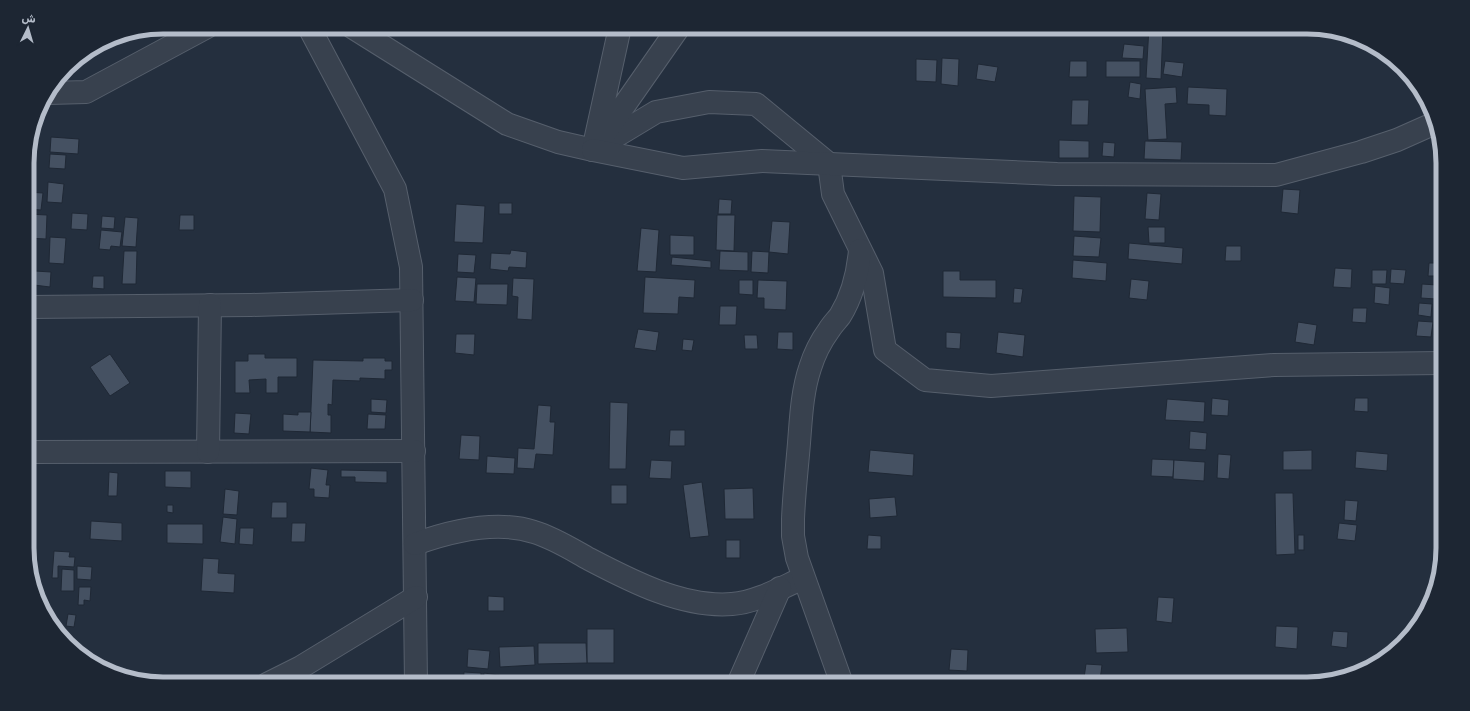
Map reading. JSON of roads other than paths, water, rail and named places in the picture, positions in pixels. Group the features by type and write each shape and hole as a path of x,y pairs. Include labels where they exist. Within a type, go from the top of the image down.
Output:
{"street":[{"path":"55,93 86,92 194,34"},
{"path":"313,34 395,189 411,267 416,677"},
{"path":"363,34 507,124 558,142 683,168 762,161 1057,174 1276,175 1361,152 1397,140 1431,125"},
{"path":"593,150 618,34"},
{"path":"593,150 674,34"},
{"path":"593,150 656,112 709,102 756,104 829,164 833,194 872,273 885,350 925,380 991,386 1274,365 1436,363"},
{"path":"839,677 797,558 793,536 793,519 801,409 810,367 818,348 843,311 855,284 859,267 860,250"},
{"path":"34,307 210,305 412,300"},
{"path":"208,452 210,305"},
{"path":"34,452 414,451"},
{"path":"415,544 455,532 496,528 517,529 533,532 552,539 629,580 666,594 701,603 733,604 748,601 803,578"},
{"path":"741,677 780,588"},
{"path":"282,677 416,597"}]}
